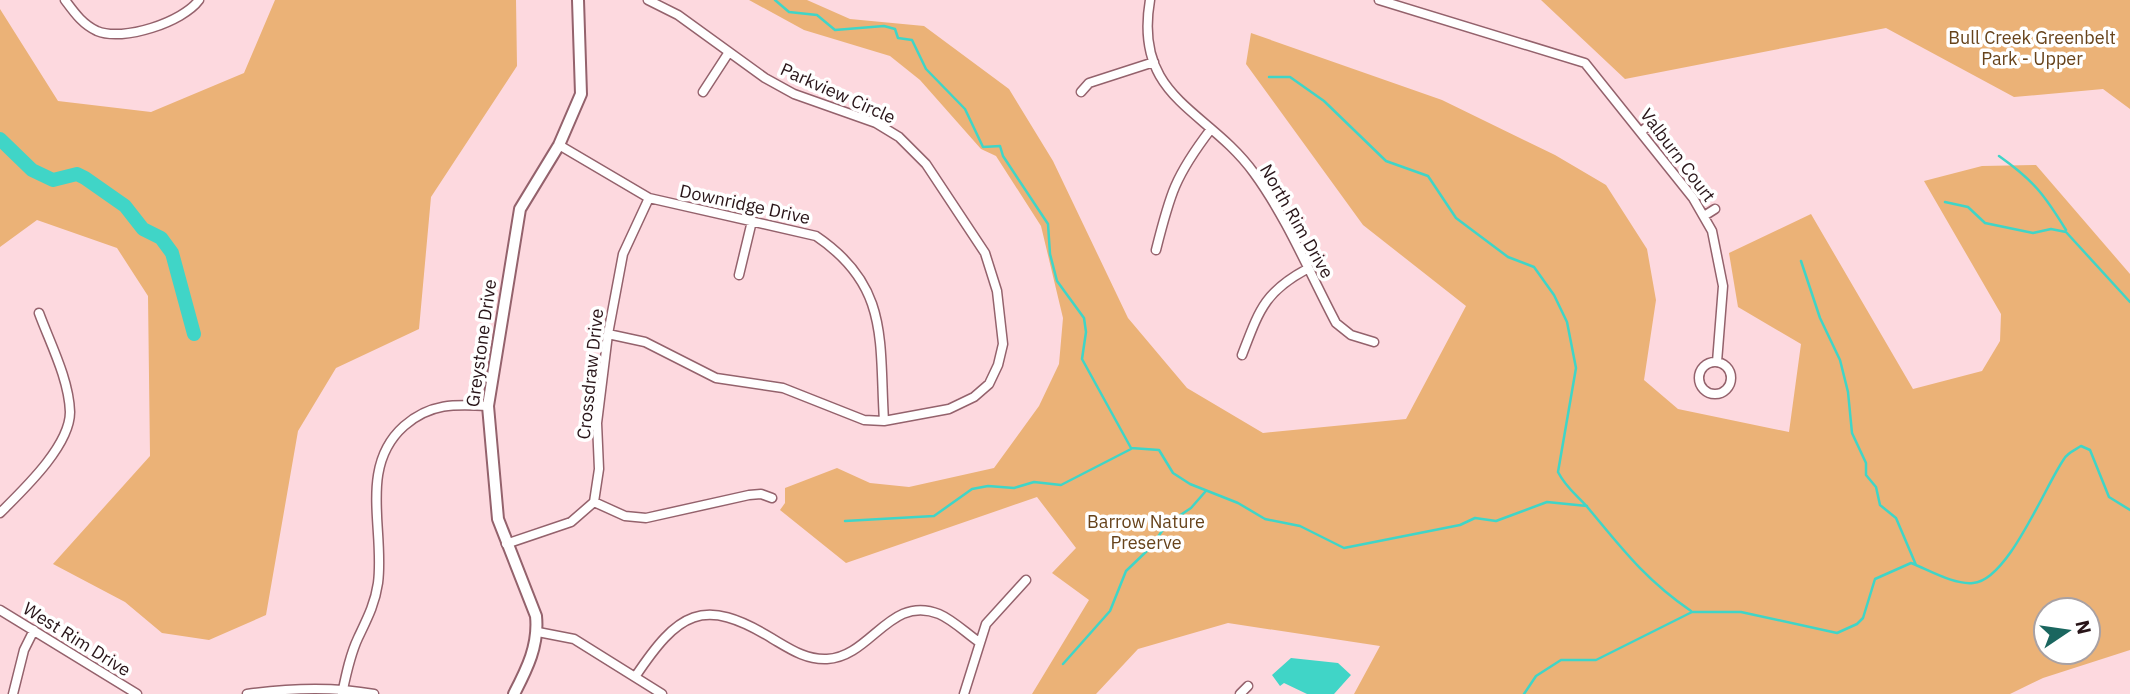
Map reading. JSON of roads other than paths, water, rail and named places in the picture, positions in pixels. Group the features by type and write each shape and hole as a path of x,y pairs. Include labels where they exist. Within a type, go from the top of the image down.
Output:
{"street":[{"path":"65,0 88,26 113,35 142,30 184,16 199,0"},
{"name":"Greystone Drive","path":"538,632 529,596 506,544 494,491 488,406 520,209 559,145 576,110 582,86 578,0"},
{"name":"Parkview Circle","path":"608,334 645,342 716,378 783,388 864,420 884,421 950,409 974,397 989,384 1003,344 997,291 985,253 926,163 899,137 876,123 794,94 678,15 648,0"},
{"name":"North Rim Drive","path":"1150,0 1147,35 1154,62 1164,84 1176,99 1253,171 1336,323 1350,335 1374,342"},
{"name":"Valburn Court","path":"1379,0 1586,63 1642,131 1704,216 1717,249 1723,286 1717,362"},
{"path":"703,92 729,52"},
{"path":"1081,92 1089,83 1154,62"},
{"path":"1642,131 1654,121"},
{"path":"1156,250 1171,189 1183,166 1211,129"},
{"name":"Downridge Drive","path":"559,145 649,198 816,236 835,249 861,278 871,296 878,324 884,421"},
{"name":"Crossdraw Drive","path":"594,502 599,469 597,423 608,334 623,254 649,198"},
{"path":"1704,216 1715,209"},
{"path":"739,275 752,221"},
{"path":"1242,355 1260,307 1271,293 1307,269"},
{"path":"0,513 59,446 67,431 70,412 67,392 39,313"},
{"name":"Valburn Court","path":"1717,362 1726,366 1731,381 1726,390 1716,394 1702,388 1699,377 1706,364 1717,362"},
{"path":"342,691 353,650 375,603 380,558 376,489 384,449 409,421 439,405 488,406"},
{"path":"506,544 571,522 594,502 625,516 646,519 749,495 761,494 772,498"},
{"path":"964,694 986,624 1026,580"},
{"name":"West Rim Drive","path":"0,610 134,694"},
{"path":"635,677 666,634 678,625 702,616 718,614 743,620 792,650 818,659 847,654 885,623 909,611 941,615 979,642"},
{"path":"13,694 23,650 34,630"},
{"path":"514,694 527,670 538,632 574,639 662,694"},
{"path":"1240,694 1248,686"},
{"path":"247,694 342,691 374,694"}],"water":[{"path":"1291,658 1338,663 1351,675 1334,694 1307,694 1284,683 1280,686 1272,675"}],"waterway":[{"path":"775,0 789,12 817,15 835,30 884,26 895,29 898,38 912,40 926,69 965,109 983,147 1000,146 1003,156 1048,224 1050,254 1057,281 1084,318 1086,332 1082,359 1131,448 1159,450 1173,473 1190,484 1238,503 1265,519 1300,526 1344,548 1460,525 1475,518 1496,521 1547,502 1587,506"},
{"path":"1269,77 1290,77 1324,101 1386,161 1428,176 1456,218 1508,257 1534,267 1554,295 1567,322 1576,368 1558,472 1636,564 1691,611"},
{"path":"0,139 32,170 53,180 77,174 85,178 125,206 143,229 161,238 172,253 194,334"},
{"path":"1999,156 2037,188 2066,230"},
{"path":"1945,202 1968,207 1985,223 2033,233 2051,229 2066,232 2130,302"},
{"path":"1801,261 1820,318 1840,360 1848,392 1852,433 1866,463 1866,475 1876,487 1880,505 1896,518 1916,565"},
{"path":"1524,694 1536,676 1561,660 1596,660 1692,612 1741,612 1837,633 1857,624 1863,618 1875,579 1911,563 1958,582 1973,583 1986,578 2012,550 2065,457 2081,446 2090,450 2109,497 2130,510"},
{"path":"845,521 934,516 972,489 988,486 1014,488 1034,482 1061,485 1131,449"},
{"path":"1063,664 1110,611 1126,571 1150,548 1167,524 1191,508 1205,492"}],"park label":[{"name":"Bull Creek Greenbelt Park - Upper","path":"2032,47"},
{"name":"Barrow Nature Preserve","path":"1146,531"}]}
